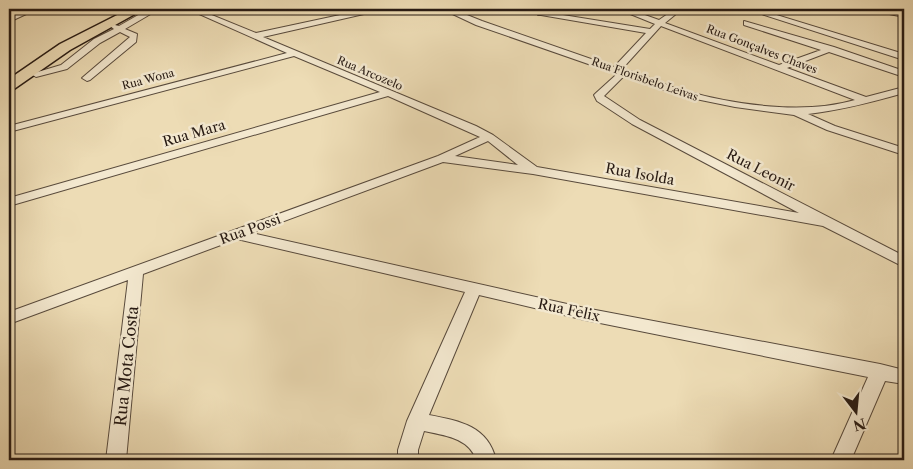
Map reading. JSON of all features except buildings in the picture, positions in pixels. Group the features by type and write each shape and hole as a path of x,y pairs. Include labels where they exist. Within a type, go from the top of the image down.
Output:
{"main road":[{"path":"9,86 14,78 65,47 144,10"}],"street":[{"path":"9,20 33,9"},
{"name":"Rua Arcozelo","path":"191,9 472,128 490,138 533,170"},
{"path":"255,36 377,9"},
{"name":"Rua Florisbelo Leivas","path":"446,9 479,24 665,88 705,99 796,112 831,128 904,152"},
{"name":"Rua Gonçalves Chaves","path":"622,9 866,101"},
{"path":"620,71 660,23 679,9"},
{"path":"750,9 904,56"},
{"path":"869,9 904,15"},
{"path":"540,13 652,32"},
{"path":"747,22 904,74"},
{"path":"36,74 64,67 113,26 132,33 134,36 133,40 87,78"},
{"path":"780,68 832,49"},
{"name":"Rua Wona","path":"9,129 294,53"},
{"name":"Rua Leonir","path":"620,71 598,95 605,103 699,156 832,223 904,262"},
{"path":"796,112 823,111 904,90"},
{"name":"Rua Mara","path":"9,202 388,93"},
{"name":"Rua Possi","path":"9,318 442,158 490,138"},
{"name":"Rua Isolda","path":"442,158 533,170 832,223"},
{"name":"Rua Felix","path":"236,234 585,314 904,377"},
{"name":"Rua Mota Costa","path":"116,460 136,272"},
{"path":"408,460 408,450 417,421 474,288"},
{"path":"841,460 880,371"},
{"path":"417,421 466,434 476,440 485,450 486,460"}]}
